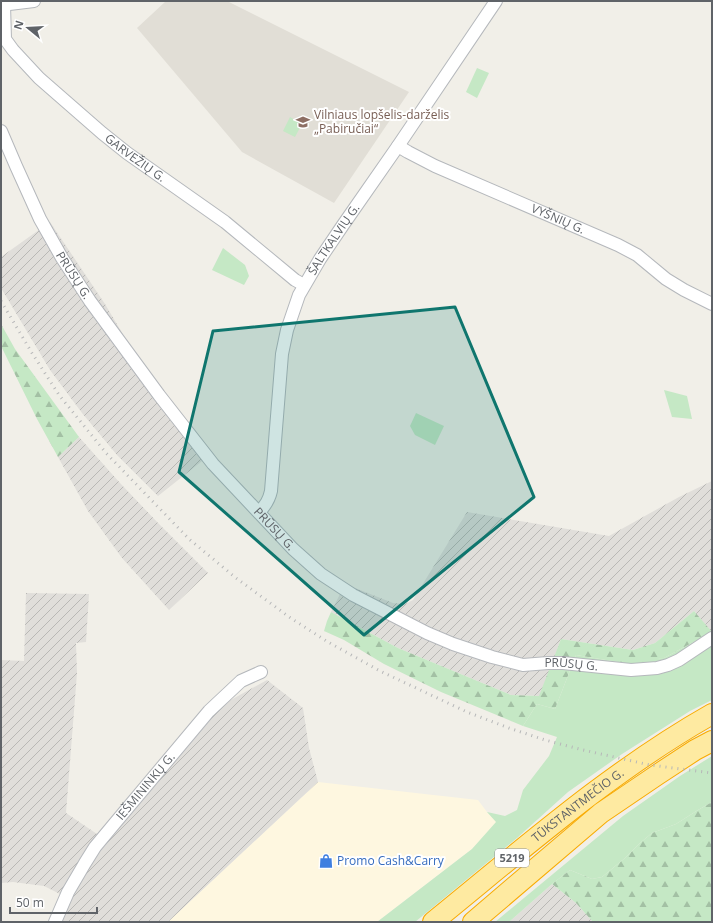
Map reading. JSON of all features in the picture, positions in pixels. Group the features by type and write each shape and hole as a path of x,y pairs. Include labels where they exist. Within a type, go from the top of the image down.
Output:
{"highway":[{"name":"TŪKSTANTMEČIO G.","path":"433,922 590,794 634,763 712,714"},
{"name":"TŪKSTANTMEČIO G.","path":"473,922 601,813 712,740"}],"street":[{"path":"2,5 34,1"},
{"name":"ŠALTKALVIŲ G.","path":"259,512 267,504 270,498 282,354 287,330 299,295 343,225 496,1"},
{"name":"GARVEŽIŲ G.","path":"2,5 3,40 39,78 102,133 225,222 295,280 304,285"},
{"name":"PRŪSŲ G.","path":"1,131 40,219 62,258 90,301 159,395 213,464 293,549 321,574 353,595 452,644 523,665 563,663 631,670 657,668 679,660 712,638"},
{"name":"VYŠNIŲ G.","path":"398,146 435,166 618,245 637,255 666,279 712,304"},
{"name":"IEŠMININKŲ G.","path":"55,922 68,892 95,847 209,711 241,681 261,672"}],"highlighted area":[{"path":"455,307 534,497 364,635 179,472 213,331"}],"shaded area":[{"name":"Vilniaus lopšelis-darželis „Pabiručiai“","path":"166,1 227,1 409,92 334,203 242,152 137,28"},
{"path":"50,222 105,304 141,365 211,454 158,496 117,455 82,413 50,370 1,288 1,257"},
{"path":"79,437 120,483 208,573 169,610 122,558 88,511 58,457"},
{"path":"712,481 712,633 694,611 655,643 633,650 561,639 540,696 511,695 398,648 331,612 345,584 393,603 405,604 413,600 467,512 609,536 679,497"},
{"path":"26,593 89,594 86,642 76,643 77,673 66,813 97,834 202,716 267,680 303,708 309,748 318,782 168,922 51,922 62,895 44,886 13,882 1,883 1,660 24,661"},
{"path":"318,782 478,800 497,822 472,849 377,922 168,922"},
{"path":"552,884 576,903 593,922 509,922"}],"green space":[{"path":"477,68 489,73 477,98 466,92"},
{"path":"290,117 302,124 295,137 283,131"},
{"path":"223,248 245,265 249,276 244,285 212,270"},
{"path":"1,324 15,349 79,437 58,457 37,419 1,346"},
{"path":"664,390 687,396 692,419 672,417"},
{"path":"416,413 444,426 435,445 415,435 410,426"},
{"path":"694,611 712,632 664,658 638,662 618,662 576,655 555,709 537,704 523,726 441,692 384,664 344,640 324,631 331,612 398,648 511,695 539,696 561,639 633,650 655,643"},
{"path":"712,632 712,700 690,711 622,754 568,792 517,838 415,922 377,922 472,849 496,822 487,812 505,816 517,810 523,790 549,756 557,737 523,726 537,704 555,709 576,655 618,662 664,658"},
{"path":"712,756 712,802 676,824 652,833 602,877 592,879 570,870 509,922 495,922 623,816 680,776"},
{"path":"712,802 712,922 593,922 576,903 552,884 570,870 592,879 602,877 652,833 676,824"}],"railway":[{"path":"1,301 59,395 106,453 189,539 236,578 292,619 328,642 380,671 467,712 509,728 545,740 583,750 650,765 712,773"}],"place":[{"name":"Vilniaus lopšelis-darželis „Pabiručiai“","path":"303,122"},
{"name":"Promo Cash&Carry","path":"326,861"}]}
